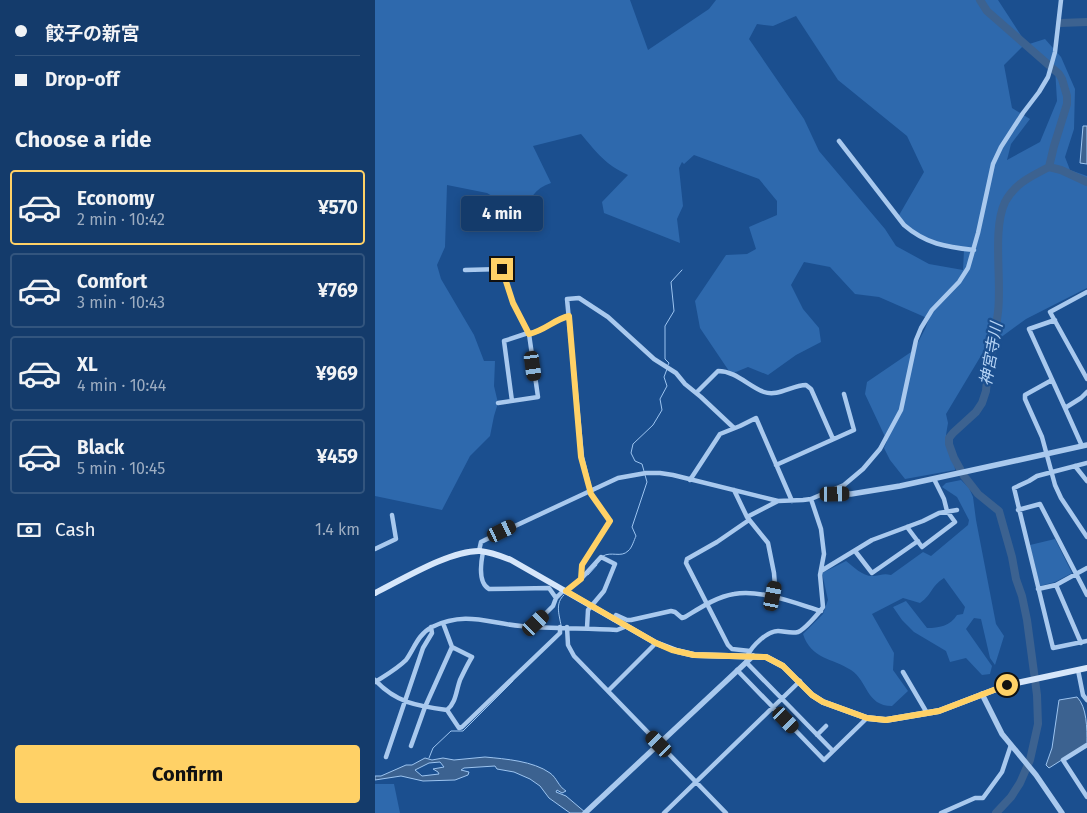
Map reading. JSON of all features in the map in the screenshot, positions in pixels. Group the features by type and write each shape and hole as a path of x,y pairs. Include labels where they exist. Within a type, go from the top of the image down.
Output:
{"main road":[{"path":"375,592 442,560 463,553 481,551 511,560 613,619 672,650 694,655 766,657 783,666 812,695 823,702 867,718 886,720 927,714 1020,682 1087,668"}],"street":[{"path":"555,598 549,588 494,590 485,587 482,576 481,542 618,478 639,474 660,473 778,500 811,499 825,494 848,481 863,469 880,449 901,410 916,340 921,328 932,310 959,282 968,268 974,250 993,164 1001,147 1048,77 1055,52 1061,0"},
{"path":"839,141 904,225 916,236 947,247 974,250"},
{"path":"465,270 502,269 513,303 529,334 538,398 498,403"},
{"path":"1087,292 1050,312 1087,379"},
{"path":"581,579 582,565 610,521 590,491 581,457 567,299 579,298 608,317 653,358 676,373 685,384 734,428"},
{"path":"511,401 504,341 541,332 561,318 569,316"},
{"path":"825,494 851,494 934,479 1084,445 1029,329 1055,320"},
{"path":"696,393 718,371 731,374 764,392 775,394 798,385 806,385 811,389 833,439"},
{"path":"1052,380 1025,395 1025,399 1042,437 1055,485 1061,498 1087,536"},
{"path":"1065,408 1087,392"},
{"path":"776,465 854,430 844,394"},
{"path":"690,480 719,434 756,418 792,501"},
{"path":"1087,463 1037,476 1029,482 1014,488 1053,648 1087,641"},
{"path":"1075,466 1087,481"},
{"path":"907,527 922,547 955,522 947,511 944,499 934,479"},
{"path":"734,490 748,518 768,544 774,573 775,586 773,596"},
{"path":"585,813 737,670 766,634 777,631 794,633 800,631 821,611 823,607 820,586 824,554 821,529 811,499"},
{"path":"778,500 748,518 717,542 687,559 686,563 728,645 732,649 749,656 782,698 833,752"},
{"path":"1018,510 1040,504 1087,595"},
{"path":"821,571 872,540 947,511 957,510"},
{"path":"375,549 396,539 392,515"},
{"path":"855,551 872,573 918,540"},
{"path":"535,626 553,606 555,598 581,579 601,557 615,564 604,591 590,605 587,628"},
{"path":"1038,589 1056,584 1087,568"},
{"path":"1056,584 1081,643"},
{"path":"613,619 616,615 631,620 671,611 682,618 706,604 734,594 744,593 773,596 821,611"},
{"path":"443,623 452,647 472,658 460,682 452,706 447,710 425,708 404,702 375,681 398,667 407,659 421,637 431,628 443,623 472,618 521,626 617,630 627,626"},
{"path":"447,710 459,728 462,727 560,633 560,627"},
{"path":"567,627 568,645 574,656 726,813"},
{"path":"386,757 423,648 432,633 431,628"},
{"path":"608,691 656,643"},
{"path":"411,746 425,708 452,647"},
{"path":"737,670 824,760 867,718"},
{"path":"1078,670 1083,695 1087,700"},
{"path":"903,672 927,714"},
{"path":"664,813 800,681"},
{"path":"982,694 997,724 1062,813"},
{"path":"817,735 826,726"},
{"path":"941,813 975,798 983,798 1002,772 1012,746"},
{"path":"1087,746 1063,760 1087,797"}],"shaded area":[{"path":"375,0 630,0 648,50 709,9 716,0 998,0 1026,43 1004,65 1012,108 1030,119 1011,144 1007,160 1040,142 1057,101 1055,68 1026,45 1045,39 1061,57 1075,89 1074,129 1065,157 1070,170 1087,176 1087,288 1026,319 985,349 946,414 948,448 954,457 955,470 905,479 890,460 884,448 887,441 865,394 867,382 914,350 930,316 927,318 879,297 855,294 830,267 804,262 791,285 803,309 819,328 821,342 796,355 768,375 748,367 731,374 700,328 695,301 726,255 747,254 756,249 749,227 777,215 777,201 759,179 694,155 684,164 682,162 679,168 683,206 677,219 680,243 604,213 602,202 628,175 607,162 581,134 533,146 551,183 536,191 528,205 526,216 487,193 447,185 445,247 437,265 441,279 474,335 484,361 495,361 494,386 498,403 490,436 470,456 442,510 375,496","holes":["796,16 838,80 907,136 924,172 898,217 916,236 964,250 963,270 929,264 896,246 885,229 819,151 804,119 749,39 757,24 773,26"]},
{"path":"1083,126 1087,126 1087,164 1080,163"},
{"path":"961,480 969,488 973,497 996,624 1004,636 995,665 990,658 981,619 974,618 966,629 992,666 990,674 982,675 966,658 950,662 946,651 914,632 893,607 906,601 927,628 948,624 957,615 963,614 965,607 944,578 936,584 920,603 903,598 872,614 894,653 893,670 908,691 892,706 883,705 872,698 857,675 844,666 817,653 811,648 803,634 823,614 828,600 822,573 846,561 866,575 891,575 923,552 931,556 968,525 969,520 957,497 942,487 946,483"},
{"path":"1055,539 1072,573 1055,582 1040,586 1030,545"},
{"path":"1077,697 1085,712 1087,744 1049,768 1046,765 1052,748 1059,700"},
{"path":"485,757 519,761 536,766 550,773 566,791 562,793 557,790 556,792 566,796 586,813 570,813 549,798 540,786 530,779 514,772 497,769 495,766 464,768 461,770 469,772 468,775 455,780 423,781 401,776 375,780 375,776 381,776 406,765 412,765 425,758 432,760 443,758 454,760","holes":["440,762 444,767 433,769 439,774 422,776 415,770 429,763"]},
{"path":"375,784 394,784 400,813 375,813"}],"waterway":[{"name":"神宮寺川","path":"980,0 987,11 1059,74 1067,96 1067,104 1049,167 1019,185 1009,195 1001,213 998,241 998,312 986,391 982,403 976,412 949,438 954,458 964,476 978,494 999,511 1027,620 1037,695 1038,724 1030,760 1020,783 1011,797 996,813"},
{"path":"1060,23 1087,22"},
{"path":"1049,167 1061,170 1087,182"},
{"path":"668,365 669,363 665,359 665,326 674,311 671,282 682,270"},
{"path":"644,471 642,464 635,461 631,453 633,444 653,425 662,410 660,399 667,386 664,377 667,369"},
{"path":"603,556 625,553 632,546 636,536 632,527 647,482 645,475"},
{"path":"588,575 597,565"},
{"path":"561,625 559,602 564,595"},
{"path":"429,758 433,748 451,731 463,731 513,681"}],"route":[{"path":"502,269 513,303 529,334 541,332 561,318 569,316 581,457 591,494 610,521 582,565 581,579 566,591 656,643 672,650 694,655 766,657 783,666 812,695 823,702 867,718 886,720 927,714 1007,685"}]}
